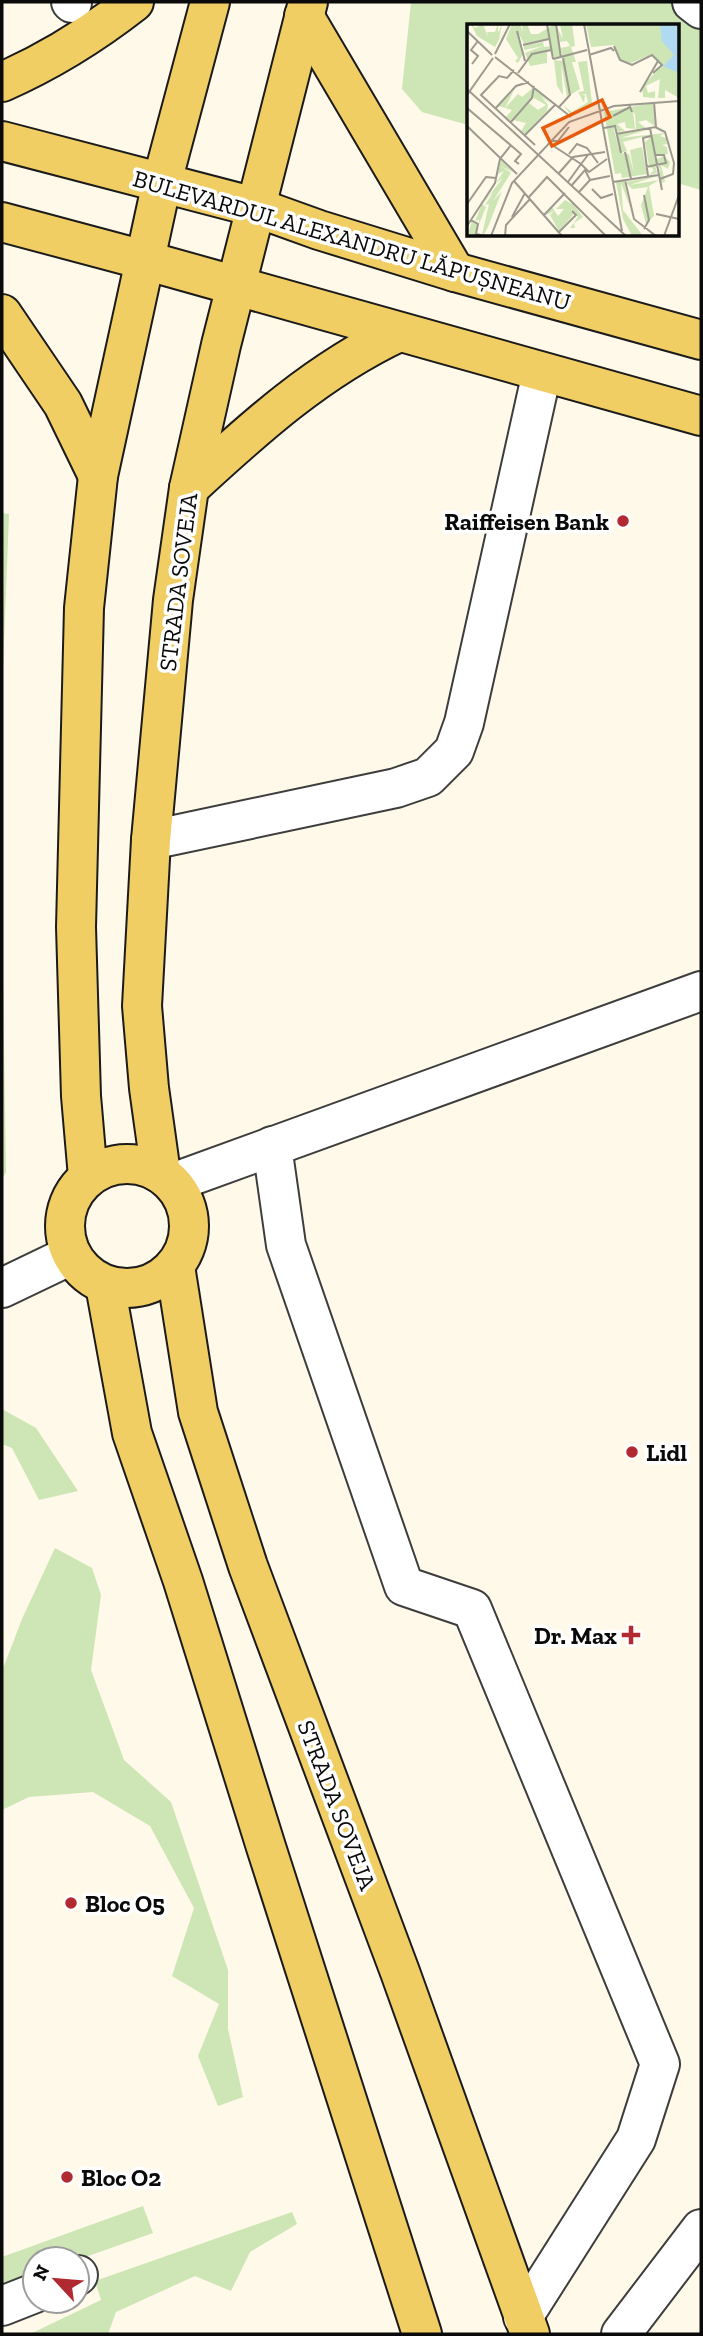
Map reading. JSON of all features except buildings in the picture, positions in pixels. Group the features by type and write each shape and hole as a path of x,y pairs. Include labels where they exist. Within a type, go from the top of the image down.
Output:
{"main road":[{"path":"2,82 30,70 93,33 134,2"},
{"path":"88,1177 81,1097 76,928 84,608 98,476 162,181 210,2"},
{"path":"306,9 456,272"},
{"name":"STRADA SOVEJA","path":"167,1178 149,1088 142,1006 151,840 173,600 189,488 235,286 306,9"},
{"name":"BULEVARDUL ALEXANDRU LĂPUȘNEANU","path":"2,141 255,207 319,230 456,272 701,340"},
{"path":"2,222 701,416"},
{"path":"2,314 63,404 98,476"},
{"path":"189,488 257,425 304,388 368,347 399,332"},
{"path":"117,1164 132,1164 148,1167 167,1178 183,1198 188,1215 189,1233 184,1251 175,1266 160,1279 143,1286 124,1289 105,1285 80,1268 71,1255 65,1221 68,1204 88,1177 117,1164"},
{"name":"STRADA SOVEJA","path":"175,1266 198,1412 247,1566 400,1972 527,2326"},
{"path":"105,1285 132,1433 183,1581 265,1847 422,2334"}],"street":[{"path":"692,2 701,9"},
{"path":"151,840 396,788 428,776 454,751 464,723 542,372"},
{"path":"167,1178 272,1146 701,991"},
{"path":"272,1146 286,1245 404,1586 472,1609 660,2064 636,2139 527,2326"},
{"path":"2,1288 71,1255"},
{"path":"621,2334 701,2229"},
{"path":"2,2306 21,2298"}],"green space":[{"path":"411,2 701,2 701,190 678,183 678,24 467,24 467,125 422,112 402,89"},
{"path":"2,513 9,514 2,695"},
{"path":"2,916 6,1172 2,1179"},
{"path":"2,1409 36,1428 78,1491 39,1500 12,1448 2,1444"},
{"path":"55,1548 92,1568 101,1595 91,1670 124,1760 171,1802 228,1970 228,2029 243,2097 218,2106 198,2056 219,2004 172,1976 194,1908 150,1826 93,1792 29,1797 2,1810 2,1667"},
{"path":"143,2206 153,2233 91,2255 91,2245 35,2245"},
{"path":"292,2212 297,2224 250,2252 231,2291 195,2276 116,2312 108,2334 30,2334 70,2315 91,2315 91,2305 101,2300 95,2281"},
{"path":"21,2250 21,2281 2,2288 2,2257"}],"place":[{"name":"Raiffeisen Bank","path":"623,521"},
{"name":"Lidl","path":"632,1452"},
{"name":"Dr. Max","path":"631,1635"},
{"name":"Bloc O5","path":"71,1903"},
{"name":"Bloc O2","path":"67,2177"}]}
